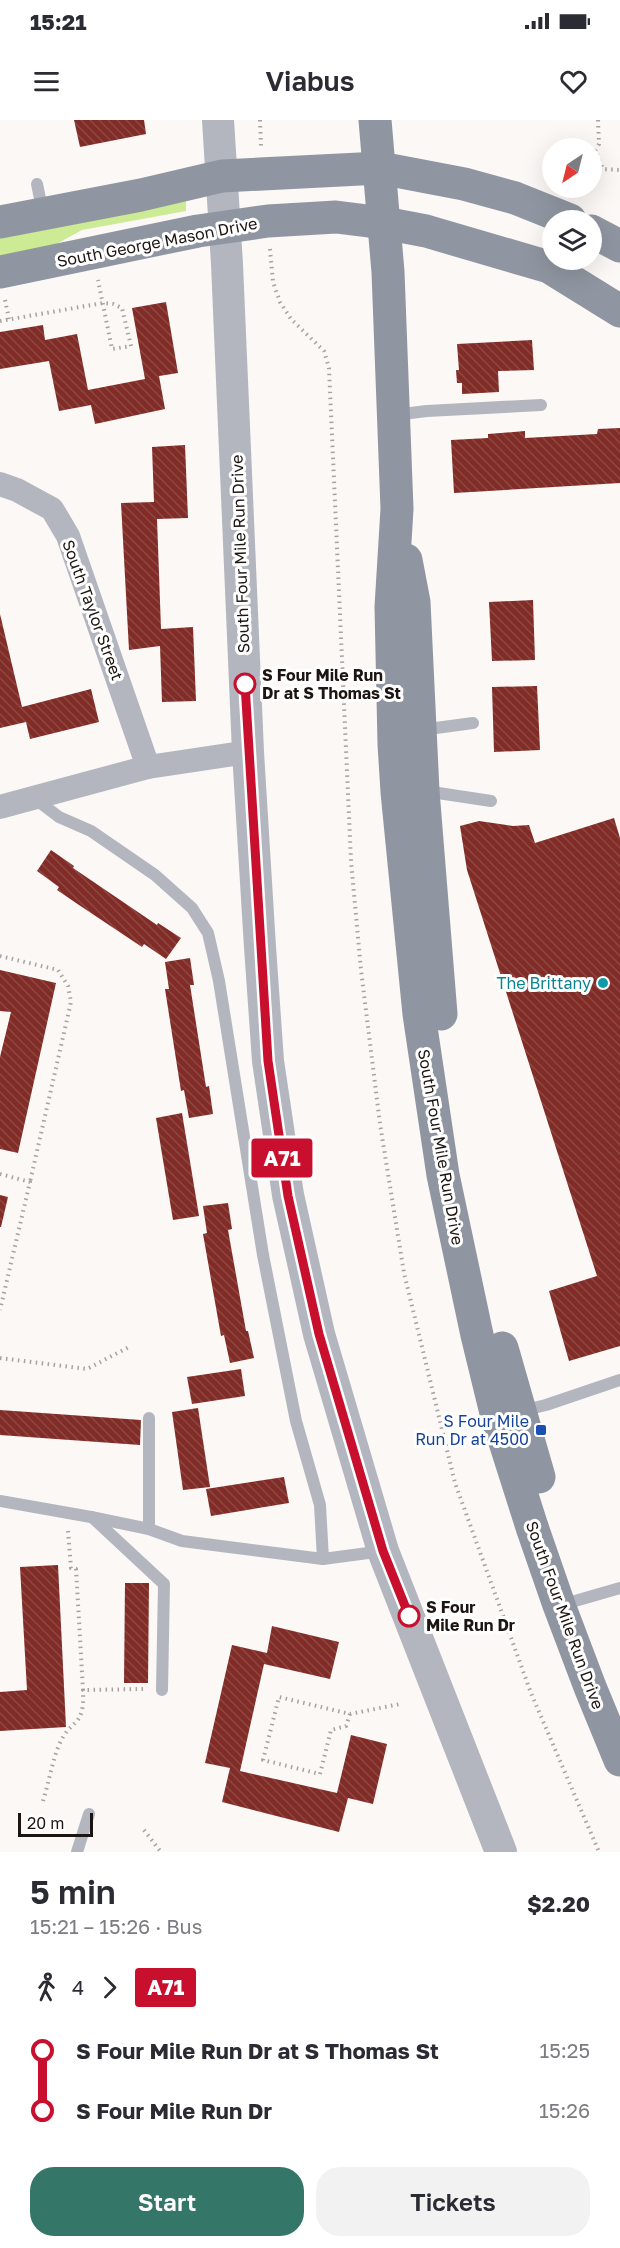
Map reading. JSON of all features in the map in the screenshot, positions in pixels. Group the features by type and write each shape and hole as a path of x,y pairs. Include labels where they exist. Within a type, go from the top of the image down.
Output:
{"main road":[{"name":"South Four Mile Run Drive","path":"375,120 384,223 397,509 391,607 410,792 463,1169 497,1328 508,1414 545,1500 590,1687 620,1760"},
{"path":"0,222 40,199 222,176 380,168 484,189 545,210"},
{"name":"South George Mason Drive","path":"2,284 145,242 268,221 336,217 426,231 549,267 620,311"},
{"path":"602,237 620,246"},
{"name":"South Four Mile Run Drive","path":"397,509 414,602 420,730 410,792"},
{"name":"South Four Mile Run Drive","path":"569,1602 620,1708"}],"street":[{"name":"South Four Mile Run Drive","path":"218,120 225,227 248,752 268,1061 288,1196 319,1334 383,1551 501,1852"},
{"name":"South Taylor Street","path":"0,484 17,490 52,509 68,536 148,767"},
{"path":"0,807 148,767 248,752"}],"lane":[{"path":"393,415 542,405"},
{"path":"420,730 473,723"},
{"path":"410,792 491,801"},
{"path":"33,798 59,817 91,831 155,875 192,908 208,933 219,981 263,1255 296,1421 320,1504 323,1559"},
{"path":"508,1414 546,1405 620,1380"},
{"path":"149,1418 149,1529"},
{"path":"0,1501 91,1516 149,1529 182,1541 323,1559 383,1551"},
{"path":"91,1516 164,1584 162,1690"},
{"path":"569,1602 620,1588"},
{"path":"76,1852 89,1814"}],"path":[{"path":"260,120 262,152"},
{"path":"598,120 599,144 595,151 603,169 620,170"},
{"path":"0,321 103,303 113,304 122,308 126,317 131,346 111,349 103,303 98,278"},
{"path":"2,284 9,319"},
{"path":"0,956 58,970 68,986 71,1002 0,1310"},
{"path":"0,1174 30,1182"},
{"path":"0,1358 87,1369 129,1347"},
{"path":"43,1801 60,1743 79,1721 84,1708 76,1569 72,1568 68,1534 70,1513"},
{"path":"82,1690 162,1690"},
{"path":"350,1714 346,1726 331,1730 320,1774 263,1760 279,1697 350,1714 400,1704"},
{"path":"144,1830 161,1852"}],"green space":[{"path":"186,200 186,211 82,230 42,252 0,259 0,235"}],"building":[{"path":"74,120 144,120 146,134 80,147"},
{"path":"166,302 178,373 159,376 165,409 95,424 91,405 59,411 49,361 0,369 0,332 43,325 45,340 77,334 88,390 145,379 132,308"},
{"path":"532,340 534,370 498,371 499,392 462,394 462,383 457,383 456,370 459,370 457,344"},
{"path":"620,428 620,483 454,493 451,440 488,438 488,434 525,431 525,438 597,434 598,429"},
{"path":"185,445 188,518 157,519 161,629 193,627 196,701 162,702 160,646 129,650 121,503 154,502 152,447"},
{"path":"533,600 535,660 492,661 489,602"},
{"path":"0,614 22,707 91,689 99,722 30,739 26,722 0,728"},
{"path":"537,686 540,750 494,752 492,687"},
{"path":"614,818 620,838 620,1346 569,1361 549,1291 597,1276 467,870 460,826 479,821 513,826 529,825 535,843"},
{"path":"51,850 74,866 73,868 157,925 158,923 181,938 166,959 144,944 142,947 57,890 59,887 37,871"},
{"path":"190,958 194,985 190,985 206,1087 209,1086 213,1114 189,1118 184,1090 181,1091 165,989 169,989 165,962"},
{"path":"0,970 56,983 18,1153 0,1149 0,1057 11,1012 0,1011"},
{"path":"182,1113 199,1216 173,1220 156,1118"},
{"path":"0,1195 8,1197 1,1227 0,1227"},
{"path":"228,1203 232,1229 228,1230 246,1331 248,1331 254,1358 230,1363 224,1335 221,1336 203,1234 207,1233 203,1206"},
{"path":"241,1369 245,1396 192,1404 187,1377"},
{"path":"198,1408 210,1487 183,1490 172,1412"},
{"path":"0,1410 141,1420 140,1445 0,1435"},
{"path":"284,1477 289,1503 211,1516 206,1489"},
{"path":"58,1565 66,1727 0,1731 0,1692 27,1690 20,1567"},
{"path":"125,1583 149,1583 148,1683 124,1683"},
{"path":"272,1626 339,1642 330,1679 264,1664 240,1771 337,1793 351,1735 387,1744 373,1804 348,1798 339,1832 222,1802 230,1768 205,1763 232,1645 267,1653"}],"bus line":[{"name":"A71","path":"245,684 268,1061 288,1196 319,1334 383,1551 409,1616"}],"place":[{"name":"S Four Mile Run Dr at S Thomas St","path":"245,684"},
{"name":"The Brittany","path":"603,983"},
{"name":"S Four Mile Run Dr at 4500","path":"541,1430"},
{"name":"S Four Mile Run Dr","path":"409,1616"}]}
